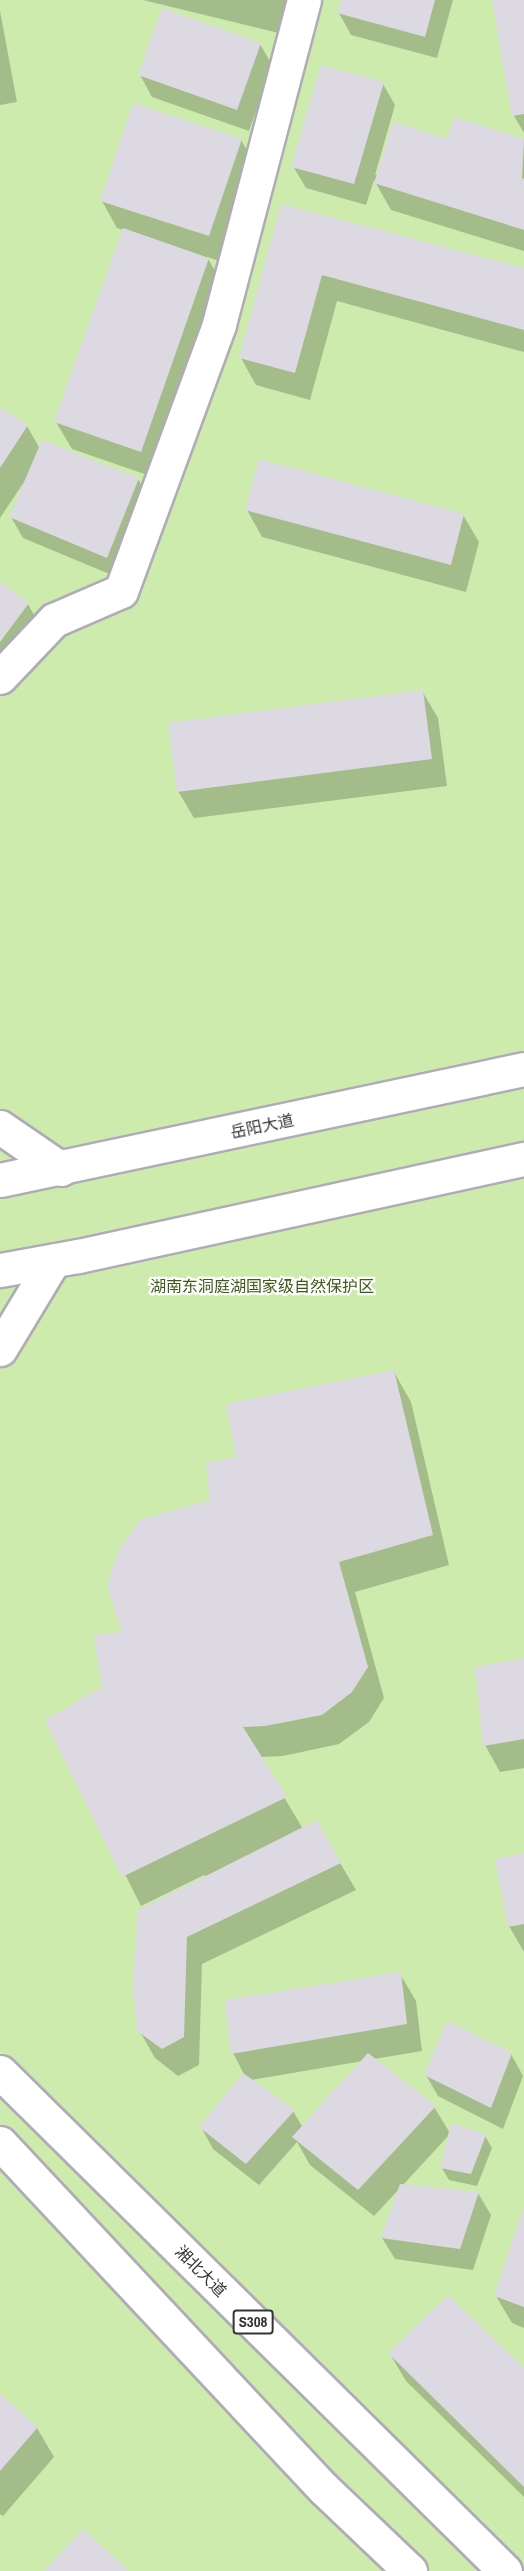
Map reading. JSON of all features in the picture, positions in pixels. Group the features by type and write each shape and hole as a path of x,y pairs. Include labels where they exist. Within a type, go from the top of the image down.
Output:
{"main road":[{"path":"0,677 54,620 120,591 219,324 304,0"},
{"name":"岳阳大道","path":"0,1180 61,1169 524,1069"},
{"path":"0,1127 61,1169"},
{"path":"0,1270 53,1261 524,1159"},
{"path":"0,1349 53,1261"},
{"name":"湘北大道","path":"0,2072 505,2571"},
{"path":"0,2143 324,2488 410,2571"}],"green space":[{"name":"湖南东洞庭湖国家级自然保护区","path":"0,0 524,0 524,2571 0,2571"}],"building":[{"path":"341,0 435,0 425,37 337,13"},
{"path":"492,0 524,0 524,114 512,116"},
{"path":"162,8 261,43 237,110 138,75"},
{"path":"321,65 384,82 354,184 291,167"},
{"path":"133,103 242,139 209,236 100,201"},
{"path":"454,117 524,139 522,178 524,179 524,230 374,183 393,122 447,139"},
{"path":"281,204 524,268 524,330 322,275 295,373 239,358"},
{"path":"123,228 209,258 141,452 54,422"},
{"path":"0,408 28,425 0,468"},
{"path":"42,440 139,478 107,558 9,517"},
{"path":"259,459 464,514 451,565 245,510"},
{"path":"0,582 29,603 0,642"},
{"path":"423,690 432,759 177,792 168,723"},
{"path":"394,1370 433,1535 339,1562 368,1667 352,1692 322,1715 265,1726 243,1727 287,1797 122,1877 45,1720 102,1687 94,1635 122,1632 107,1585 119,1550 140,1520 210,1500 206,1463 236,1457 226,1404"},
{"path":"524,1658 524,1739 483,1746 475,1667"},
{"path":"317,1820 341,1863 187,1937 184,2037 162,2049 137,2031 133,1987 138,1910"},
{"path":"524,1853 524,1924 508,1927 495,1859"},
{"path":"401,1972 407,2024 231,2054 225,2000"},
{"path":"447,2021 512,2053 491,2108 424,2075"},
{"path":"368,2053 436,2106 358,2190 292,2137"},
{"path":"243,2073 295,2110 246,2164 199,2127"},
{"path":"451,2123 486,2135 471,2174 440,2168"},
{"path":"400,2184 479,2192 460,2249 381,2238"},
{"path":"524,2206 524,2307 494,2296"},
{"path":"448,2295 524,2368 524,2487 388,2353"},
{"path":"0,2394 38,2427 0,2471"},
{"path":"83,2529 129,2571 44,2571"}]}
